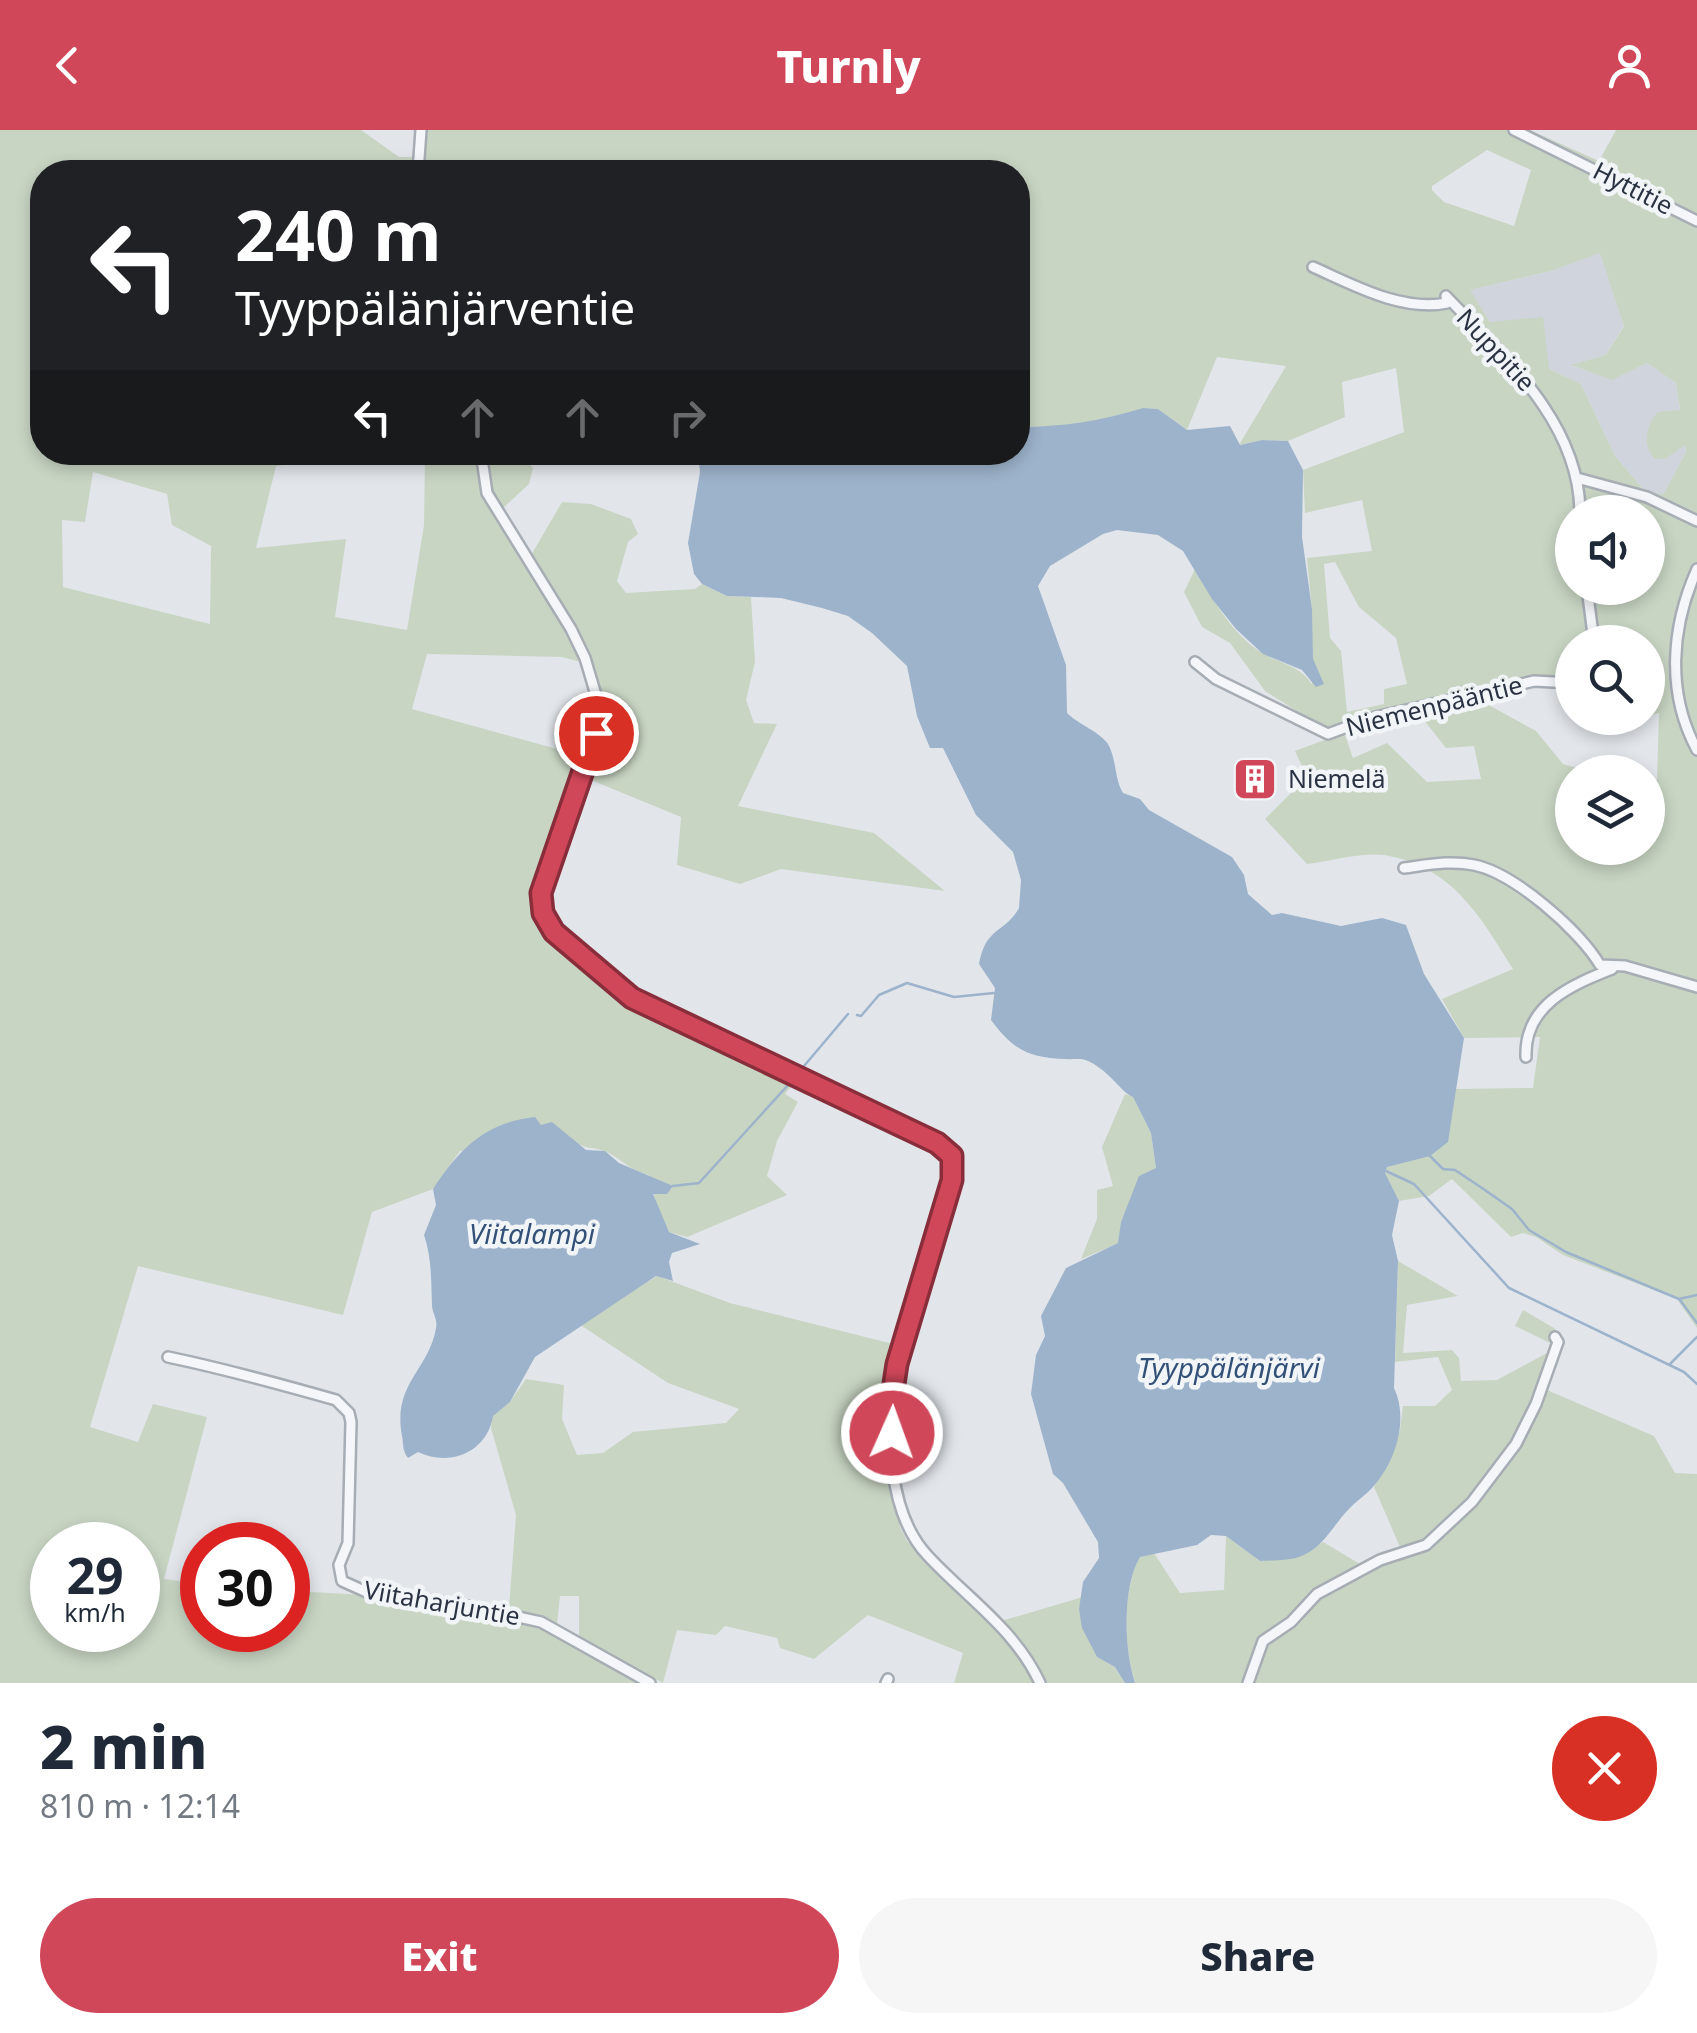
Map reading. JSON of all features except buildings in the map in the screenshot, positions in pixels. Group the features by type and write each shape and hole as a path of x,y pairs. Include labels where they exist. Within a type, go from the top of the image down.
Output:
{"street":[{"path":"419,160 421,130"},
{"name":"Hyttitie","path":"1514,130 1697,220"},
{"name":"Nuppitie","path":"1313,266 1396,301 1434,306 1447,303 1446,296 1541,398 1577,478"},
{"path":"484,465 487,493 570,629 585,658 596,695 596,733 541,893 547,922 632,998 937,1143 952,1156 952,1180 894,1378 890,1410 897,1489 907,1525 927,1555 1004,1629 1040,1683"},
{"path":"1578,495 1577,478 1647,497 1697,521"},
{"path":"1697,569 1684,605 1675,662 1681,710 1697,750"},
{"name":"Niemenpääntie","path":"1195,662 1216,679 1328,734 1371,718 1534,682 1555,682"},
{"path":"1404,868 1448,863 1480,866 1544,905 1568,926 1600,965 1614,968"},
{"path":"1526,1057 1529,1033 1548,1002 1569,986 1625,966 1697,987"},
{"path":"1248,1683 1263,1640 1291,1622 1317,1594 1380,1560 1426,1545 1472,1502 1506,1462 1536,1404 1553,1360 1555,1336"},
{"name":"Viitaharjuntie","path":"168,1357 239,1372 262,1382 336,1400 350,1413 348,1543 339,1565 342,1580 371,1594 459,1604 541,1622 650,1683"}],"shaded area":[{"path":"1600,252 1624,325 1606,355 1573,366 1612,379 1647,363 1676,383 1686,452 1664,495 1644,490 1615,456 1581,384 1549,369 1490,322 1469,290 1551,271"}],"green space":[{"path":"0,130 361,130 399,157 412,157 415,130 1530,130 1599,161 1616,130 1697,130 1697,1328 1677,1299 1563,1255 1536,1237 1523,1233 1511,1237 1452,1179 1429,1196 1399,1201 1385,1174 1387,1167 1434,1152 1447,1142 1454,1089 1533,1088 1540,1037 1464,1038 1442,999 1513,969 1476,913 1446,882 1408,861 1384,855 1307,864 1265,819 1307,777 1295,751 1330,738 1329,731 1265,691 1230,643 1202,627 1184,592 1195,569 1244,639 1297,670 1312,684 1307,558 1372,551 1362,500 1305,513 1303,470 1404,432 1396,368 1342,382 1345,417 1288,441 1262,440 1239,445 1286,366 1217,357 1187,430 1158,409 1143,408 1106,420 1030,427 1030,160 30,160 30,465 285,465 276,466 256,548 346,539 335,617 407,630 424,525 425,465 531,465 529,484 502,509 530,557 562,502 591,504 631,519 638,534 628,542 617,581 626,593 695,589 702,584 727,596 751,597 755,662 746,700 754,723 777,724 738,806 874,833 945,891 781,869 740,884 677,865 681,817 591,780 581,809 532,891 536,911 551,935 646,1014 795,1081 785,1094 798,1102 777,1141 767,1176 787,1195 687,1237 669,1232 657,1209 649,1175 604,1151 572,1140 460,1151 433,1189 372,1212 343,1315 138,1266 90,1427 138,1442 153,1404 207,1417 164,1579 180,1581 180,1652 310,1652 310,1592 414,1600 476,1610 537,1627 638,1683 0,1683","holes":["1487,150 1531,170 1514,226 1444,202 1432,190 1432,186","1600,253 1624,326 1606,355 1571,365 1612,380 1647,363 1676,383 1680,410 1658,412 1647,436 1655,459 1665,459 1685,445 1686,452 1663,495 1644,490 1615,456 1581,384 1549,369 1543,317 1490,322 1470,290 1551,271","93,472 167,494 172,525 211,546 210,624 63,587 62,520 85,522","1335,562 1359,607 1396,638 1407,684 1384,689 1384,704 1347,712 1341,651 1330,638 1324,564","1555,625 1665,625 1665,735 1658,735 1658,755 1665,755 1665,865 1555,865 1556,755 1536,731 1485,703 1483,691 1555,679","427,654 562,657 595,666 602,714 597,760 412,709","1420,715 1446,748 1474,746 1481,779 1427,782 1387,743 1353,758 1344,732 1380,719"]},
{"path":"1125,1094 1133,1097 1151,1133 1156,1168 1121,1222 1119,1243 1081,1259 1097,1219 1097,1190 1113,1186 1102,1147"},
{"path":"1398,1261 1458,1296 1407,1305 1403,1353 1452,1350 1459,1358 1461,1381 1497,1380 1547,1353 1550,1343 1515,1326 1523,1310 1554,1328 1562,1338 1547,1390 1654,1436 1675,1473 1697,1474 1697,1683 1135,1683 1127,1619 1130,1584 1140,1556 1154,1553 1180,1593 1224,1590 1226,1536 1260,1561 1299,1557 1323,1542 1360,1564 1400,1547 1374,1487 1400,1431 1403,1406 1435,1406 1452,1390 1438,1357 1395,1362"},
{"path":"657,1276 730,1303 897,1345 886,1399 887,1418 878,1424 885,1479 891,1481 900,1527 907,1541 991,1624 1083,1597 1079,1609 1097,1657 1115,1667 1125,1683 954,1683 963,1653 868,1615 814,1659 780,1648 777,1638 725,1626 716,1635 677,1630 663,1683 579,1637 579,1596 560,1596 557,1624 509,1608 516,1515 491,1428 492,1416 510,1402 526,1379 564,1385 562,1419 577,1455 603,1453 633,1432 726,1423 739,1409 668,1383 579,1324"}],"water":[{"name":"Tyyppälänjärvi","path":"1143,408 1158,409 1187,430 1230,426 1240,445 1262,440 1288,441 1303,470 1302,537 1312,609 1313,659 1324,684 1316,687 1302,670 1263,654 1236,629 1183,551 1158,535 1117,530 1103,534 1050,566 1038,586 1066,665 1067,713 1108,744 1123,793 1140,799 1149,810 1232,857 1244,875 1248,894 1272,915 1282,913 1341,926 1382,918 1406,925 1424,974 1464,1038 1448,1142 1430,1156 1387,1167 1385,1173 1399,1201 1392,1235 1398,1261 1394,1388 1400,1426 1388,1466 1321,1542 1299,1557 1260,1561 1226,1536 1211,1535 1197,1545 1140,1557 1130,1584 1127,1619 1135,1683 1125,1683 1115,1667 1097,1657 1082,1628 1079,1609 1083,1582 1099,1558 1098,1542 1063,1483 1053,1474 1031,1394 1036,1355 1045,1336 1041,1316 1066,1268 1118,1243 1121,1222 1139,1176 1156,1168 1151,1133 1133,1097 1097,1066 1084,1060 1042,1057 1023,1050 991,1020 995,988 979,964 991,936 1019,908 1021,880 1013,852 976,815 943,748 930,748 917,716 907,666 848,616 781,598 727,596 702,584 694,574 688,543 699,465 1030,465 1030,427"},
{"name":"Viitalampi","path":"535,1117 541,1125 552,1122 586,1150 605,1151 619,1163 673,1186 667,1194 653,1194 669,1232 700,1244 672,1253 669,1262 673,1281 656,1276 535,1357 510,1402 493,1416 475,1448 454,1457 418,1452 408,1458 400,1418 402,1403 432,1343 436,1325 424,1235 436,1205 433,1189 475,1140 502,1125"}],"waterway":[{"path":"857,1015 861,1016 879,995 907,983 954,997 994,993"},
{"path":"799,1072 848,1014"},
{"path":"673,1186 699,1183 789,1084"},
{"path":"1430,1156 1443,1169 1455,1170 1512,1209 1529,1230 1566,1252 1679,1299 1697,1295"},
{"path":"1386,1171 1414,1184 1509,1288 1684,1372 1697,1384"},
{"path":"1680,1300 1697,1323"},
{"path":"1670,1364 1697,1337"}],"place":[{"name":"Niemelä","path":"1255,779"}],"route":[{"path":"596,733 541,893 543,913 554,932 632,998 937,1143 952,1156 952,1180 894,1378 892,1433"}]}
